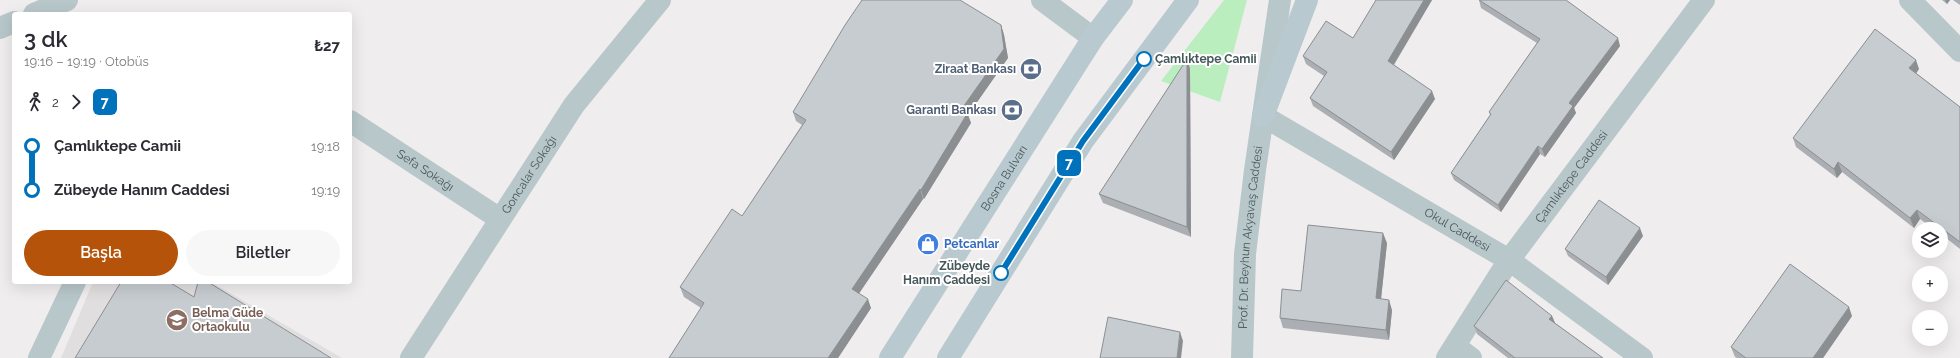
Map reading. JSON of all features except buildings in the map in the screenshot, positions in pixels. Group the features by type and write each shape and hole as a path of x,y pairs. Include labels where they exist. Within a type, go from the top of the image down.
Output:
{"main road":[{"name":"Bosna Bulvarı","path":"890,358 1093,38 1122,0"},
{"path":"948,358 1083,141 1188,0"},
{"path":"1263,116 1307,0"}],"street":[{"path":"39,12 67,0"},
{"name":"Goncalar Sokağı","path":"411,358 574,105 660,0"},
{"path":"1042,0 1093,38"},
{"name":"Prof. Dr. Beyhun Akyavaş Caddesi","path":"1242,358 1245,254 1280,0"},
{"name":"Çamlıktepe Caddesi","path":"1458,354 1508,260 1704,0"},
{"path":"1910,0 1960,51"},
{"path":"0,28 12,23"},
{"name":"Okul Caddesi","path":"1263,116 1508,260 1642,358"},
{"name":"Sefa Sokağı","path":"352,122 500,219"},
{"path":"39,358 74,284"}],"shaded area":[{"name":"Belma Güde Ortaokulu","path":"92,284 214,284 342,358 61,358"}],"green space":[{"path":"1224,0 1247,0 1220,102 1161,81"}],"bus line":[{"name":"7","path":"1001,273 1083,141 1144,59"}],"place":[{"name":"Çamlıktepe Camii","path":"1144,59"},
{"name":"Ziraat Bankası","path":"1031,69"},
{"name":"Garanti Bankası","path":"1012,110"},
{"name":"Petcanlar","path":"928,244"},
{"name":"Zübeyde Hanım Caddesi","path":"1001,273"},
{"name":"Belma Güde Ortaokulu","path":"177,320"}]}
